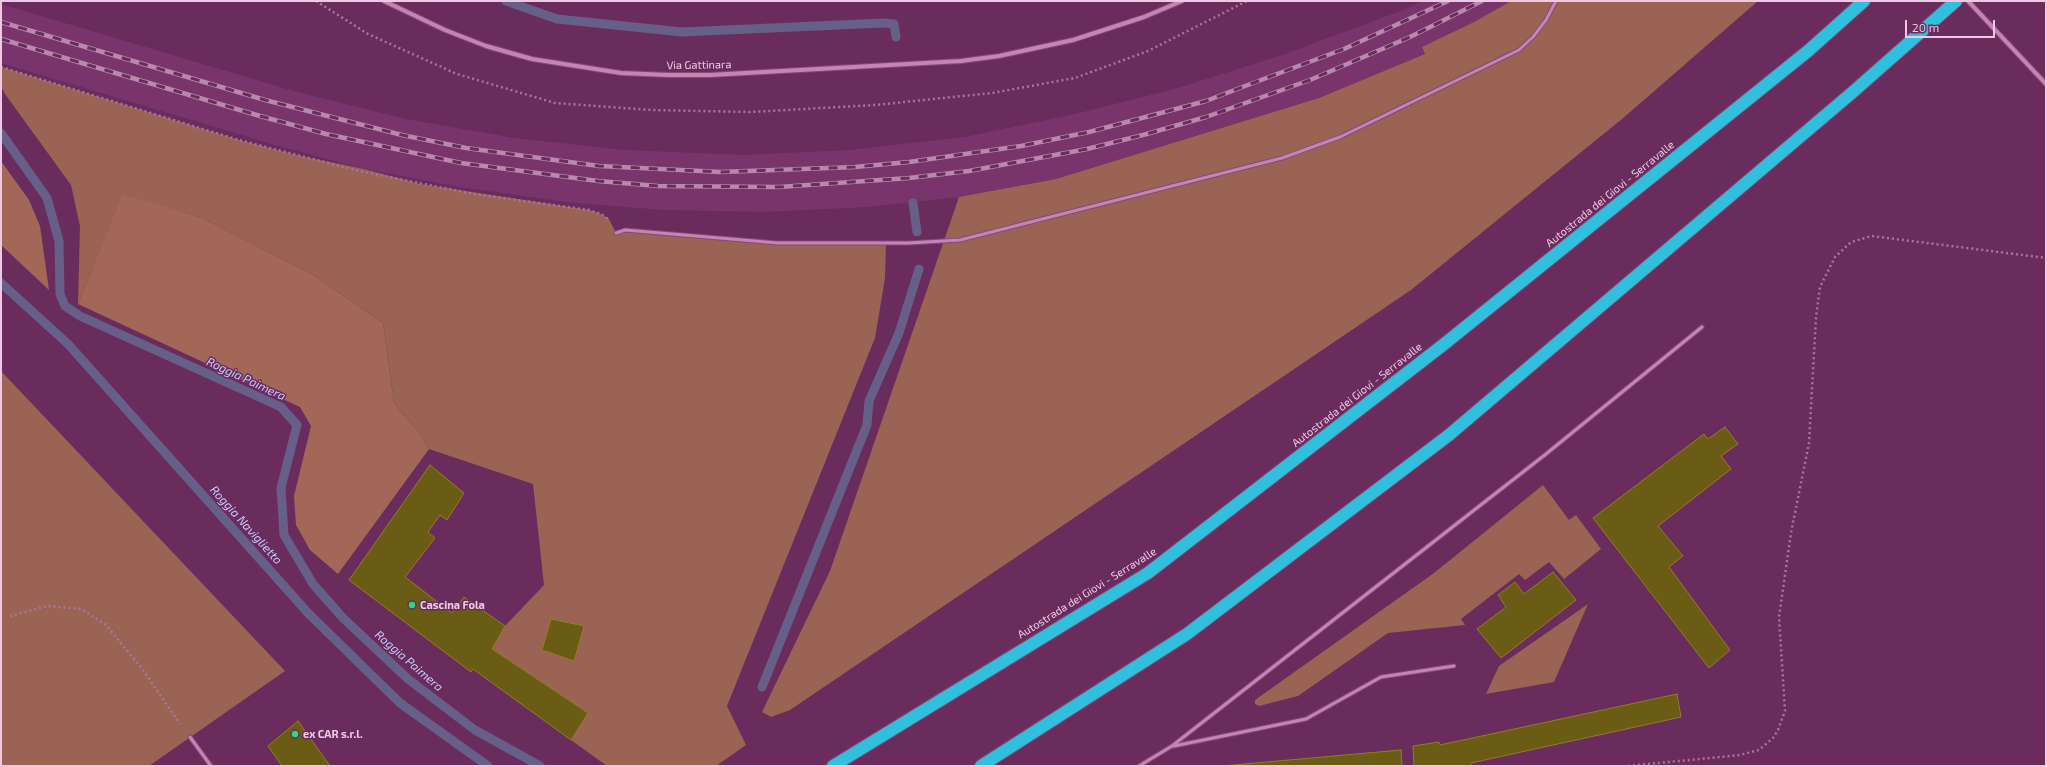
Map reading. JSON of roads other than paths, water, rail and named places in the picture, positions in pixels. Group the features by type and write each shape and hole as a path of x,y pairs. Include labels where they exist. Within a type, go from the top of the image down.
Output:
{"highway":[{"name":"Autostrada dei Giovi - Serravalle","path":"833,766 1148,573 1443,345 1808,51 1864,1"},
{"path":"981,766 1187,634 1449,435 1854,92 1956,1"}],"street":[{"name":"Via Gattinara","path":"384,1 445,30 486,46 532,59 621,73 718,74 961,61 1026,51 1073,40 1115,27 1182,1"},
{"path":"1968,1 2044,83"}],"lane":[{"path":"616,233 625,230 778,243 909,243 960,240 1282,158 1333,139 1518,50 1533,38 1546,20 1556,1"},
{"path":"1140,766 1172,746 1546,454 1702,327"},
{"path":"1172,746 1306,720 1381,677 1454,666"},
{"path":"190,738 211,766"}],"waterway":[{"path":"506,1 557,19 682,32 883,23 894,24 896,37"},
{"name":"Roggia Paimera","path":"1,133 47,198 59,241 60,294 65,306 80,316 281,407 297,425 281,488 284,535 313,584 343,618 408,679 475,730 540,766"},
{"path":"913,203 917,232"},
{"path":"762,687 867,425 869,401 899,333 919,269"},
{"name":"Roggia Naviglietto","path":"1,283 68,344 308,613 400,703 488,766"}],"railway":[{"path":"1,22 265,100 402,135 466,148 599,166 721,172 855,167 909,162 1021,146 1089,132 1206,101 1344,49 1448,1"},
{"path":"1,39 260,116 326,134 461,163 598,181 658,186 779,187 909,178 969,171 1087,149 1143,135 1206,117 1310,80 1410,37 1482,1"}],"place":[{"name":"Cascina Fola","path":"412,605"},
{"name":"ex CAR s.r.l.","path":"295,734"}]}
